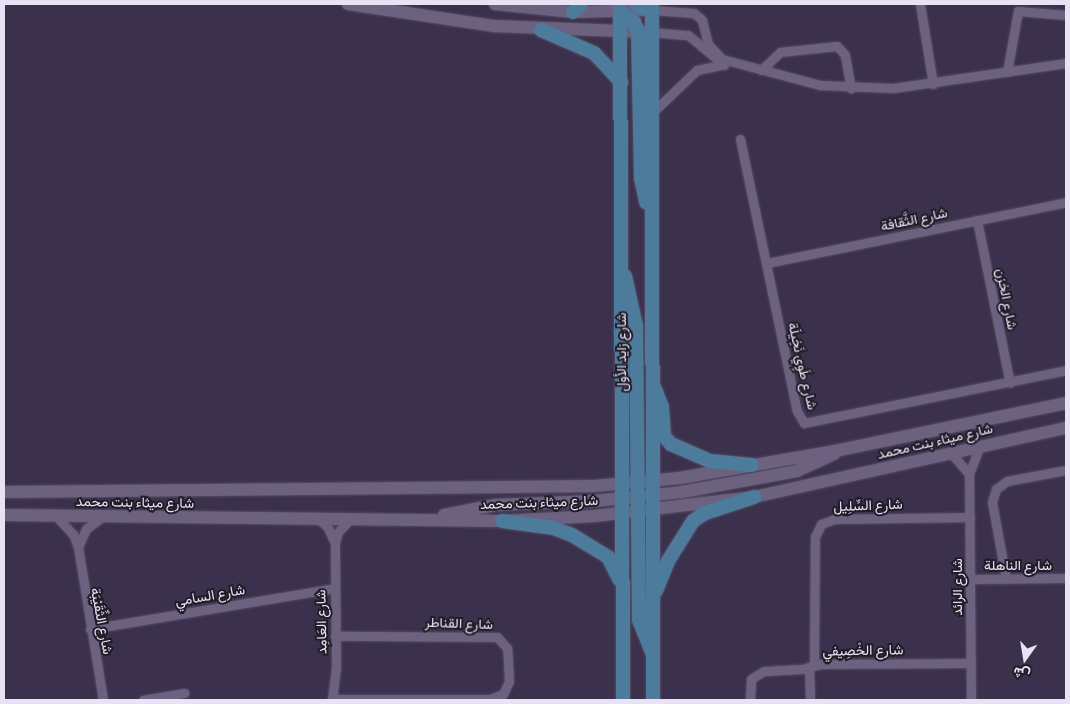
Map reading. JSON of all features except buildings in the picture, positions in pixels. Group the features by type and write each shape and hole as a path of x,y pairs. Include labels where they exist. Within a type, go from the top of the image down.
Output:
{"main road":[{"path":"348,4 540,30 644,32"},
{"path":"496,4 577,8 652,7"},
{"path":"636,4 641,8 652,7"},
{"path":"652,7 644,32 641,178 652,216"},
{"path":"620,8 644,32 651,114 653,700"},
{"name":"شارع زايد الأول","path":"620,8 622,32 621,513 624,700"},
{"path":"540,30 594,53 621,82"},
{"path":"621,265 636,326 639,620 653,656"},
{"path":"652,383 660,399 667,440 700,458 752,465"},
{"name":"شارع ميثاء بنت محمد","path":"4,492 535,488 621,484 840,450 1066,403"},
{"name":"شارع ميثاء بنت محمد","path":"4,516 502,521 637,512 754,497 949,451 1066,428"},
{"path":"432,519 495,505 652,495 785,474 820,463 840,450"},
{"path":"621,513 652,480"},
{"path":"621,484 652,510"},
{"path":"653,601 668,561 693,521 705,513 754,497"},
{"path":"502,521 553,528 572,535 608,557 622,584"}],"street":[{"path":"920,4 933,84"},
{"path":"652,7 694,12 702,20 714,53 761,70 820,85 851,88 933,84 1066,63"},
{"path":"1007,72 1018,11 1066,15"},
{"path":"644,32 688,35 711,58 724,65"},
{"path":"761,70 780,52 833,45 844,52 851,88"},
{"path":"651,114 665,97 697,70 724,65 761,70"},
{"name":"شارع طَوِي نَخِيلَة","path":"740,139 797,411 804,423 1066,370"},
{"name":"شارع الثَّقافة","path":"767,264 1066,202"},
{"name":"شارع الخزن","path":"977,220 1010,382"},
{"name":"شارع الرائد","path":"971,700 969,474 980,445"},
{"path":"949,451 969,474"},
{"path":"1006,578 992,502 996,489 1007,481 1066,470"},
{"name":"شارع الثِّقَيْبَة","path":"55,516 73,534 78,547 102,700"},
{"path":"78,547 86,529 102,517"},
{"name":"شارع السِّلِيل","path":"810,700 815,537 821,524 835,519 970,517"},
{"name":"شارع العَامِد","path":"317,518 327,526 335,544"},
{"name":"شارع العَامِد","path":"332,699 335,636 335,544 341,526 352,518"},
{"name":"شارع الناهلة","path":"971,579 1066,578"},
{"name":"شارع السامي","path":"90,629 335,588"},
{"name":"شارع القناطر","path":"332,699 490,699 503,694 509,680 507,648 497,637 335,636"},
{"name":"شارع الخْصِيفي","path":"750,700 751,679 757,673 812,666 970,663"},
{"path":"143,700 184,693"}]}
